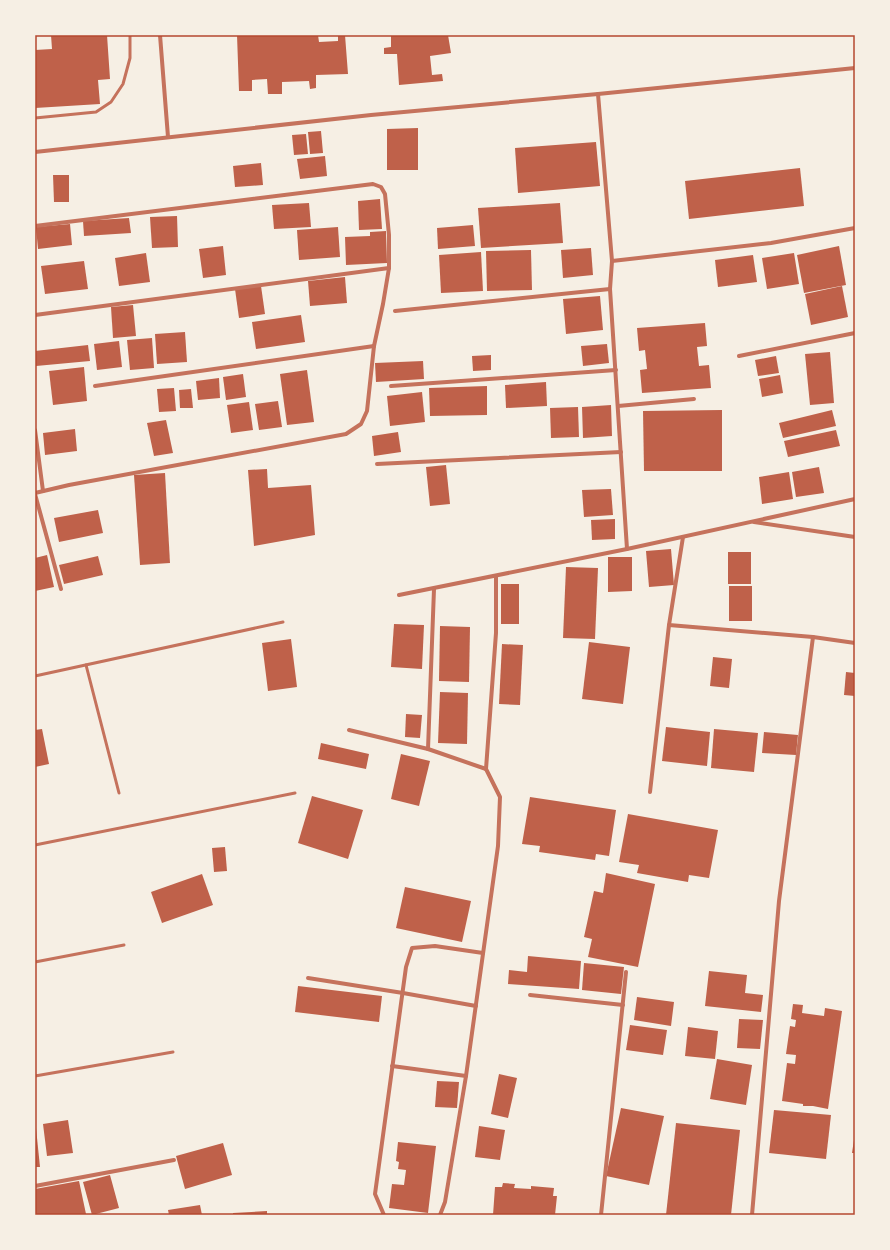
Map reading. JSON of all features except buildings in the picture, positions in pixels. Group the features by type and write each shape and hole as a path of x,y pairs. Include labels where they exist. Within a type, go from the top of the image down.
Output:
{"street":[{"path":"160,35 168,137"},
{"path":"35,152 371,114 598,94 855,68"},
{"path":"598,94 612,261 610,289 627,549"},
{"path":"35,226 373,184 381,187 385,194 389,235 389,268 374,346 367,411 361,424 346,434 35,493 61,589"},
{"path":"612,261 770,243 855,228"},
{"path":"35,315 389,268"},
{"path":"395,311 610,289"},
{"path":"739,356 855,332"},
{"path":"95,386 374,346"},
{"path":"391,386 616,370"},
{"path":"618,406 694,399"},
{"path":"35,430 43,491"},
{"path":"377,464 621,452"},
{"path":"399,595 496,577 855,499"},
{"path":"752,522 855,537"},
{"path":"650,792 669,625 683,537"},
{"path":"440,1215 445,1202 466,1076 498,846 500,797 486,769 496,633 496,577"},
{"path":"428,749 434,589"},
{"path":"669,625 855,643"},
{"path":"752,1215 779,901 813,638"},
{"path":"350,730 428,749 486,769"},
{"path":"384,1215 375,1194 406,967 412,948 435,946 483,953"},
{"path":"601,1215 626,972"},
{"path":"308,978 476,1006"},
{"path":"530,995 623,1005"},
{"path":"392,1066 466,1076"},
{"path":"35,1186 174,1160"}],"lane":[{"path":"35,118 96,112 111,102 122,84 130,58 130,35"},
{"path":"35,676 283,622"},
{"path":"86,665 119,793"},
{"path":"35,845 295,793"},
{"path":"35,962 124,945"},
{"path":"35,1076 172,1052"}]}
